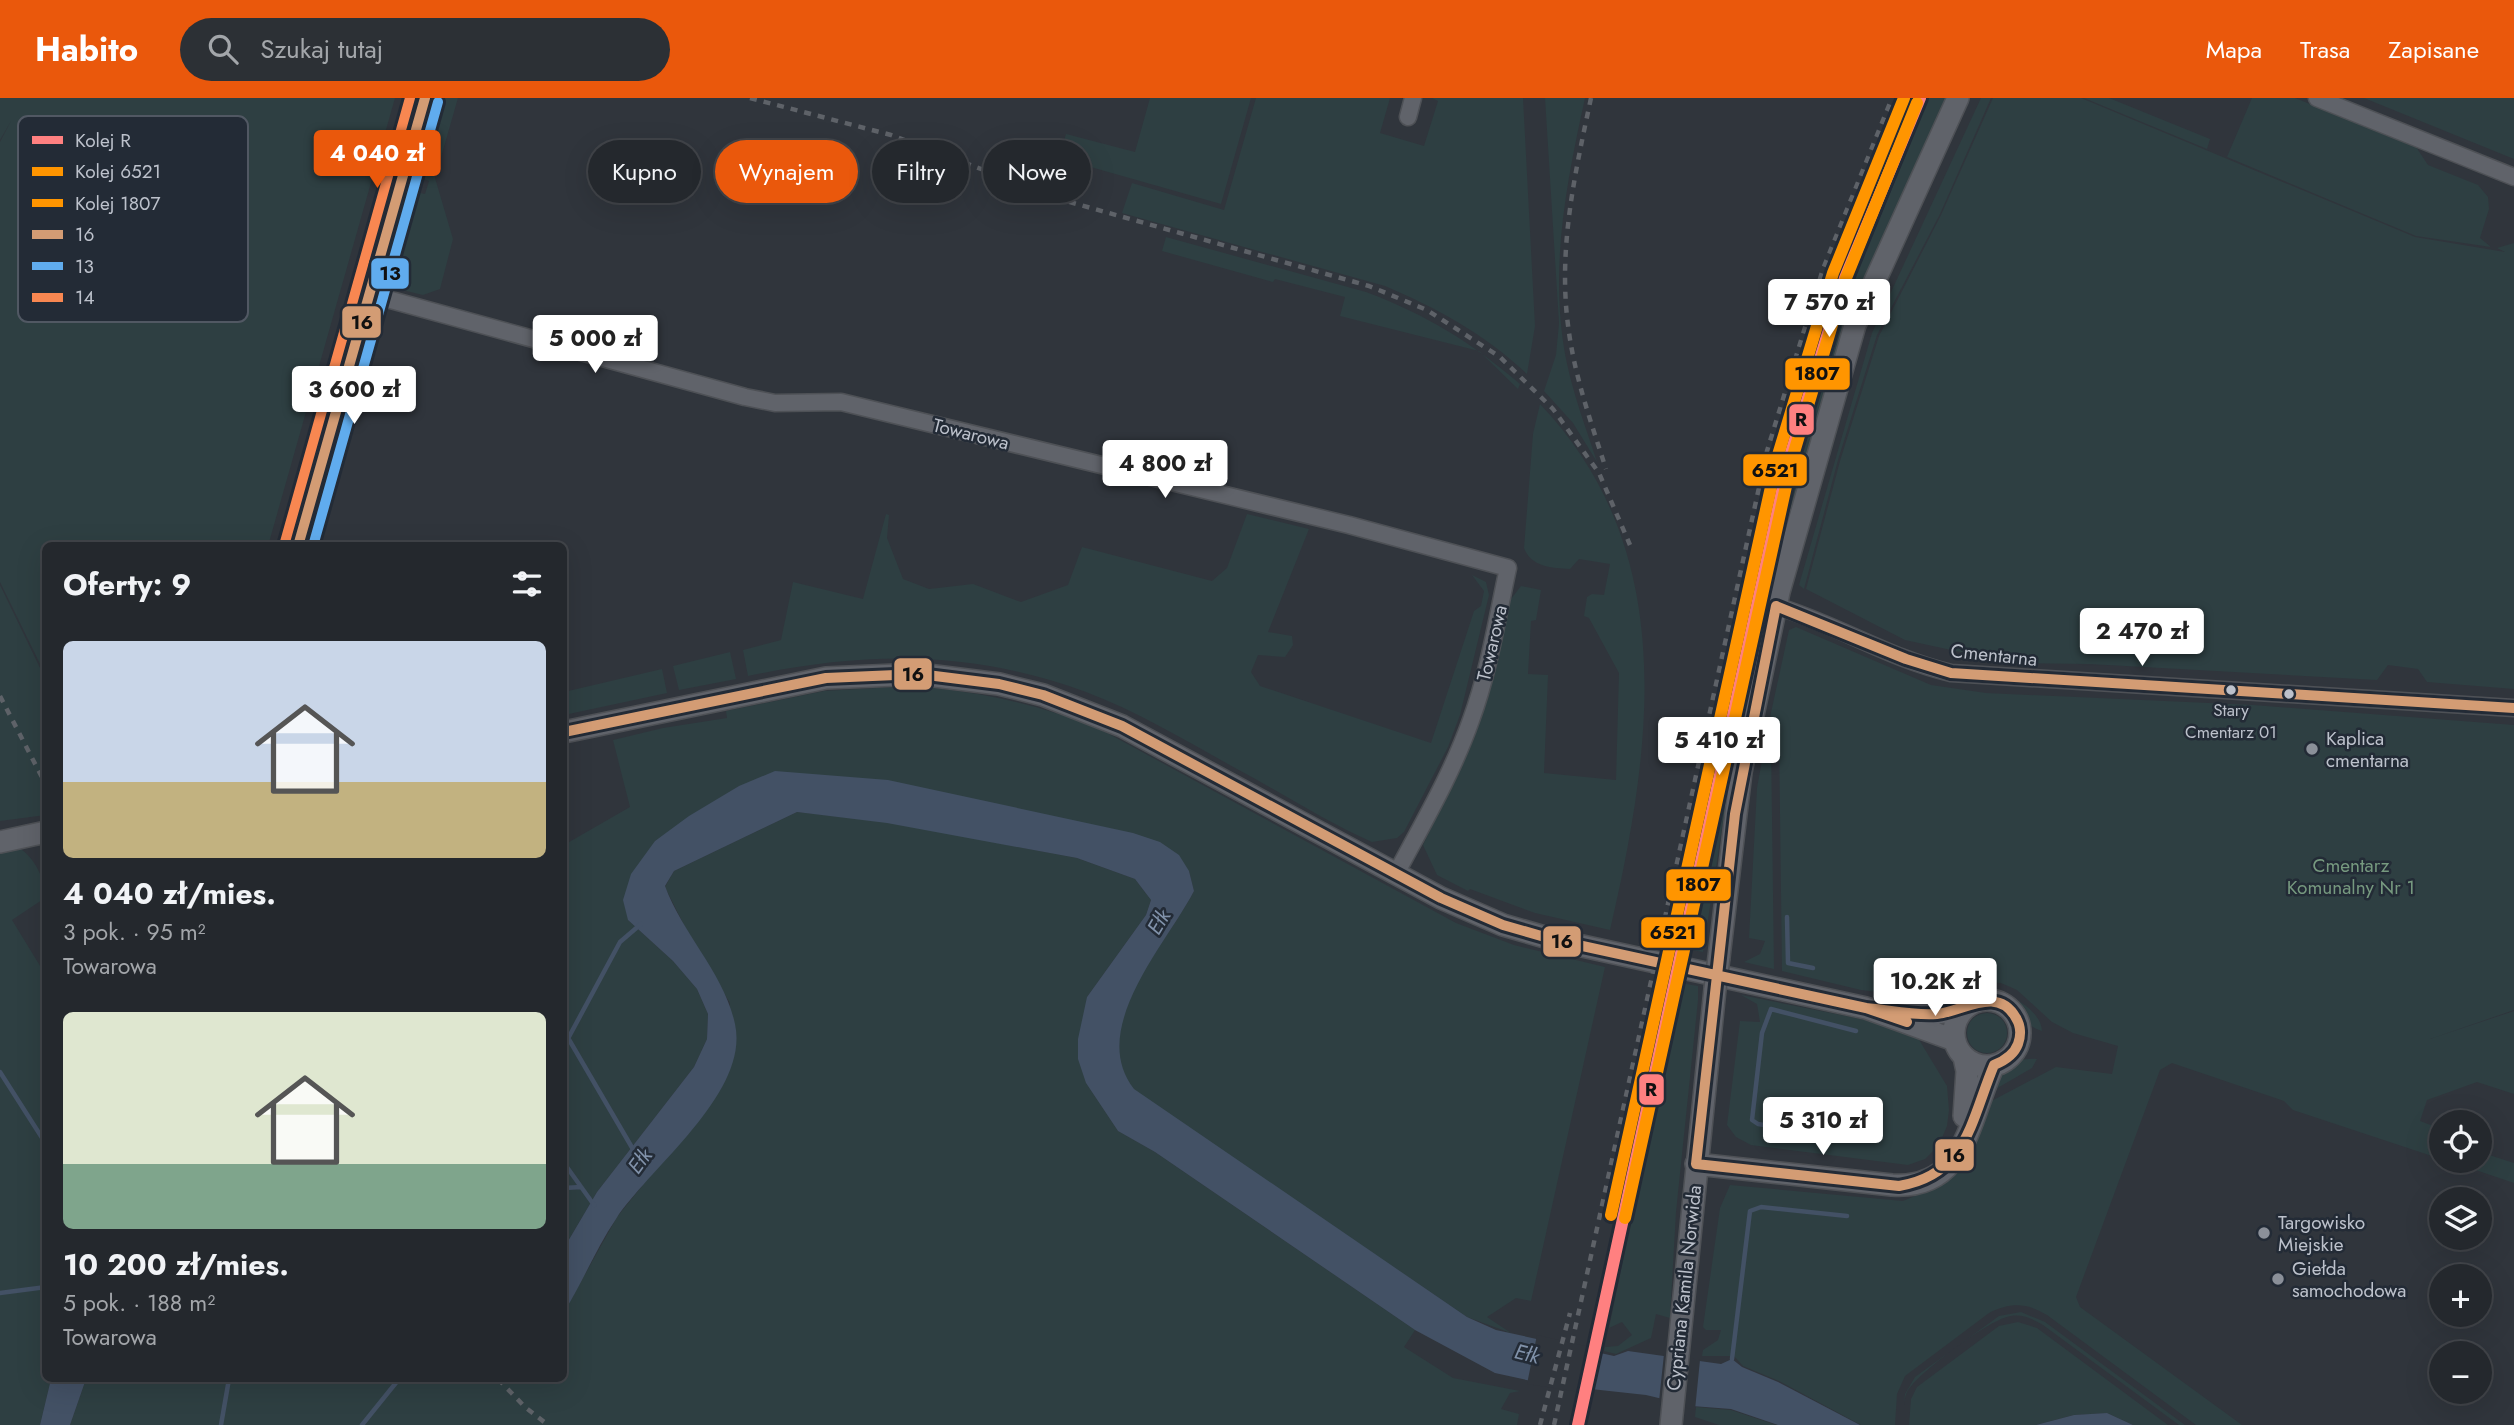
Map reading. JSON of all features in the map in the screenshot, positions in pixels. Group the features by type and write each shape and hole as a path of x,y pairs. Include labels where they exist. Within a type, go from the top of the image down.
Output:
{"street":[{"path":"299,542 425,98"},
{"path":"1408,117 1413,98"},
{"name":"Cypriana Kamila Norwida","path":"1671,1425 1718,957 1741,772 1776,606 1855,325 1958,98"},
{"path":"2317,98 2514,177"},
{"name":"Towarowa","path":"369,294 746,397 775,403 841,402 1349,525 1508,568 1484,678 1467,732 1442,788 1396,874"},
{"name":"Cmentarna","path":"1776,606 1822,621 1911,662 1959,674 2514,708"},
{"path":"567,731 826,678 919,674 999,684 1043,695 1122,726 1473,913 1535,935 1866,1008 1932,1014 1963,1009 1971,1003 1990,999 2000,1002 2015,1014 2021,1034 2018,1045 2007,1059 1994,1065 1978,1065 1959,1048 1866,1008"},
{"path":"0,842 42,833"},
{"path":"1957,1155 1967,1092 1954,1029 1963,1009"},
{"path":"1696,1164 1899,1186 1916,1185 1934,1178 1957,1155 1971,1129 1994,1065"}],"green space":[{"path":"0,98 395,98 269,542 42,542 42,668 0,582 0,142 11,121 0,140"},
{"path":"434,98 458,98 435,178 453,239 440,289 423,295 394,288 388,275 420,193 425,194 429,181 424,179 436,137 431,136"},
{"path":"1150,98 1251,98 1221,204 1091,167 1091,141 1135,152"},
{"path":"1256,98 1390,98 1380,133 1424,146 1438,101 1432,98 1523,98 1535,326 1527,374 1495,347 1460,324 1385,286 1122,213 1132,183 1224,210"},
{"path":"1545,98 1585,98 1566,195 1559,293 1566,359 1597,462 1573,423 1544,391 1556,355 1559,323"},
{"path":"1926,98 1949,98 1847,323 1732,763 1703,952 1687,949 1774,545 1808,413 1838,317 1873,221"},
{"path":"1981,98 1991,98 1940,214 1877,335 1838,460 1804,589 1799,585 1872,333"},
{"path":"1993,98 2081,98 2415,237 2505,252 2497,248 2514,243 2514,689 2427,682 2418,669 2388,665 2377,680 2089,664 2011,663 1905,640 1806,589 1840,461 1879,336 1941,215"},
{"path":"2084,98 2109,98 2210,139 2207,149"},
{"path":"2252,98 2295,98 2416,147 2428,165 2478,185 2488,197 2489,209 2480,238 2491,247 2416,236 2227,157"},
{"path":"2364,98 2514,98 2514,159"},
{"path":"1066,134 1089,140 1064,140"},
{"path":"1166,237 1366,292 1429,320 1477,351 1340,316 1345,297 1275,279 1273,282 1162,251"},
{"path":"1482,354 1520,384 1518,389"},
{"path":"1540,404 1585,462 1616,523 1635,588 1644,655 1643,723 1637,792 1610,930 1535,913 1470,889 1468,891 1437,875 1423,845 1474,739 1494,677 1511,599 1521,586 1541,590 1536,620 1531,621 1528,674 1548,675 1544,773 1616,780 1619,673 1589,618 1584,616 1587,597 1592,594 1604,595 1610,564 1579,559 1570,569 1549,567 1537,563 1524,548 1533,434"},
{"path":"886,514 889,515 887,538 903,579 929,589 973,584 1021,602 1068,585 1082,547 1212,581 1227,568 1247,514 1309,529 1268,632 1292,636 1293,645 1285,657 1258,655 1251,672 1260,686 1431,743 1474,611 1481,606 1484,591 1472,575 1486,582 1489,595 1460,715 1448,747 1404,832 1397,838 1372,842 1144,718 1086,692 1043,678 1001,668 918,659 835,662 748,676 743,650 781,640 793,582 863,599"},
{"path":"0,585 42,672 42,816 0,821"},
{"name":"Cmentarz Komunalny Nr 1","path":"1796,627 1931,685 1986,693 2253,705 2514,725 2514,1010 2430,1039 2514,1011 2514,1094 2477,1082 2427,1100 2420,1121 2429,1124 2429,1155 2293,1110 2284,1101 2172,1063 2160,1070 2076,1297 2080,1307 2242,1425 2196,1425 2047,1315 2019,1305 1989,1313 1905,1376 1897,1394 1895,1425 1861,1425 1779,1381 1743,1366 1734,1356 1702,1356 1703,1350 1718,1340 1721,1330 1706,1330 1703,1327 1720,1208 1730,1185 1903,1201 1943,1184 1963,1165 1975,1141 1984,1105 2056,1067 2112,1074 2118,1046 2073,1033 2052,1022 2017,990 2001,983 1982,982 1936,994 1911,996 1861,990 1782,971 1779,734 1767,731 1789,630"},
{"path":"730,652 736,679 679,690 673,666"},
{"path":"662,669 667,693 567,714 567,691"},
{"path":"912,686 960,691 1052,712 1098,728 1456,923 1514,945 1605,967 1531,1301 1516,1298 1487,1317 1511,1333 1467,1317 1150,1103 1127,1083 1119,1052 1120,1028 1139,980 1194,891 1189,871 739,786 655,841 628,920 673,961 697,989 708,1014 707,1039 694,1067 597,1192 567,1243 567,843 630,807 613,740 663,728 727,718 726,711 824,691"},
{"path":"1766,738 1771,740 1774,969 1744,962 1760,954 1765,941 1749,938 1757,788"},
{"path":"797,812 887,822 1077,858 1135,879 1151,900 1146,915 1087,997 1086,1083 1118,1131 1155,1152 1415,1330 1404,1347 1453,1378 1520,1391 1510,1393 1501,1409 1519,1414 1517,1425 70,1425 85,1382 567,1382 567,1307 617,1217 722,1087 730,1003 692,941 665,887 674,871"},
{"path":"18,847 38,869 42,880 42,900 12,920 42,969 42,1382 50,1382 40,1425 0,1425 0,851"},
{"path":"1680,983 1698,986 1698,1000 1676,1212 1670,1318 1656,1314 1651,1338 1616,1354 1604,1351 1605,1347 1618,1346 1632,1335 1622,1322 1609,1328"},
{"path":"1978,989 1997,991 2018,1000 2035,1014 2042,1031 2030,1025 2013,1004 1996,994 1980,995 1958,1004 1938,1003"},
{"path":"1741,995 1871,1021 1918,1038 1947,1086 1947,1126 1939,1145 1925,1159 1908,1165 1751,1145 1736,1137 1727,1125 1740,1021 1760,1022 1757,1004"},
{"path":"1987,1013 2001,1019 2007,1033 2001,1047 1987,1053 1973,1047 1967,1033 1973,1019"},
{"path":"2037,1059 2032,1068 1994,1090 2010,1066 2021,1060"},
{"path":"2492,1156 2514,1163 2514,1183 2484,1173 2492,1173"},
{"path":"2021,1312 2045,1322 2185,1425 2179,1425 2043,1325 2020,1316 2011,1316 1989,1325 1944,1356 1910,1387 1904,1405 1905,1394 1915,1377 1999,1316"},
{"path":"2018,1322 2037,1328 2168,1425 2133,1425 2107,1413 2074,1415 2036,1425 1909,1425 1911,1399 1917,1387 1999,1326"},
{"path":"1696,1407 1731,1410 1776,1425 1719,1425 1695,1417"}],"water":[{"name":"Ełk","path":"775,771 888,780 1133,833 1160,842 1179,855 1189,871 1194,891 1150,962 1125,1014 1120,1040 1122,1065 1134,1089 1467,1317 1496,1330 1614,1356 1628,1351 1721,1364 1732,1359 1742,1367 1778,1382 1860,1425 1778,1425 1731,1409 1692,1406 1646,1395 1545,1384 1495,1373 1415,1330 1155,1152 1118,1131 1086,1083 1078,1059 1078,1039 1087,997 1146,915 1151,900 1135,879 1077,858 887,823 797,812 674,871 665,886 730,1005 735,1024 736,1050 728,1076 713,1102 616,1219 567,1307 567,1243 597,1192 694,1067 707,1039 708,1014 697,989 673,961 628,920 623,900 631,874 655,841 689,816 739,786"},
{"path":"50,1382 85,1382 70,1425 40,1425"},
{"path":"2107,1413 2133,1425 2036,1425 2074,1415"}],"pier":[{"path":"1537,1335 1603,1350 1593,1394 1527,1384"},
{"path":"1664,1354 1700,1360 1695,1410 1659,1401"}],"waterway":[{"path":"1787,917 1788,963 1813,968"},
{"path":"567,1040 620,942 641,924"},
{"path":"1846,1139 1758,1124 1752,1120 1762,1033 1771,1009 1856,1031"},
{"name":"Ełk","path":"567,1036 634,1151"},
{"path":"0,1072 42,1138"},
{"path":"567,1167 594,1205"},
{"path":"567,1188 581,1187"},
{"path":"1732,1359 1750,1211 1761,1207 1847,1216"},
{"path":"0,1293 42,1288"},
{"path":"221,1425 228,1382"},
{"path":"362,1425 397,1382"}],"railway":[{"path":"750,98 891,135 1066,201 1369,286 1427,310 1500,357 1553,409 1599,473 1630,545"},
{"path":"1591,98 1570,211 1565,296 1574,362 1606,469"},
{"path":"1554,1425 1767,451 1823,269 1892,98"},
{"path":"0,696 42,777"},
{"path":"1540,1425 1570,1313"},
{"path":"501,1382 525,1407 548,1425"}],"rail line":[{"name":"6521","path":"1611,1215 1778,455 1833,273 1904,98"},
{"name":"R","path":"1578,1425 1789,459 1845,278 1920,98"},
{"name":"1807","path":"1625,1218 1792,459 1846,278 1917,103"}],"transit line":[{"name":"14","path":"285,542 410,98"},
{"name":"16","path":"299,542 425,98"},
{"name":"13","path":"314,542 438,102"},
{"name":"16","path":"1866,1008 1910,1014 1937,1014 1990,1001 2009,1008 2018,1021 2020,1034 2016,1048 2008,1057 1994,1065 1972,1125 1953,1157 1939,1170 1922,1180 1899,1186 1696,1164 1735,814 1776,606 1906,659 1951,673 2514,708"},
{"name":"16","path":"567,731 826,678 919,674 999,684 1043,695 1122,726 1441,898 1503,925 1555,940 1866,1008 1907,1022"}],"place":[{"name":"Stary Cmentarz 01","path":"2231,690"},
{"name":"Kaplica cmentarna","path":"2312,749"},
{"name":"Targowisko Miejskie","path":"2264,1233"},
{"name":"Giełda samochodowa","path":"2278,1279"}]}
